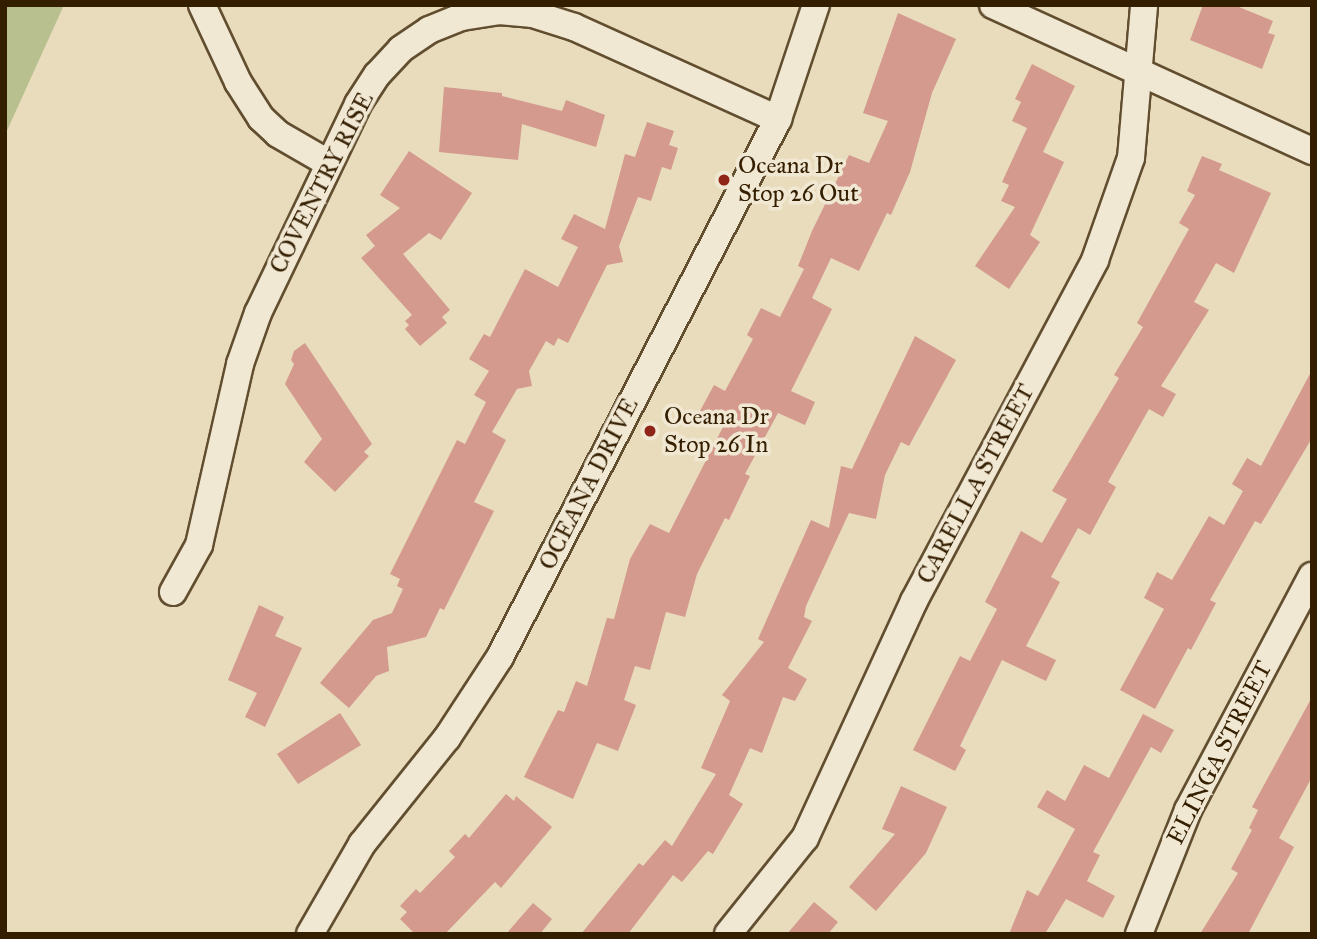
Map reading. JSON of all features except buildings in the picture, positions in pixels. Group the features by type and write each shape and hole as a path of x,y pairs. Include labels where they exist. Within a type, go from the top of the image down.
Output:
{"street":[{"path":"202,5 238,82 261,118 278,134 328,163"},
{"name":"OCEANA DRIVE","path":"310,934 362,844 447,738 500,657 778,119 816,5"},
{"path":"993,5 1312,151"},
{"name":"CARELLA STREET","path":"728,934 805,838 914,601 1095,260 1128,168 1144,5"},
{"name":"COVENTRY RISE","path":"173,592 199,545 240,364 258,313 328,163 377,75 401,49 451,21 499,10 533,14 575,27 778,119"},
{"name":"ELINGA STREET","path":"1139,934 1188,810 1312,576"}],"green space":[{"path":"5,5 64,5 5,135"}],"place":[{"name":"Oceana Dr Stop 26 Out","path":"724,180"},
{"name":"Oceana Dr Stop 26 In","path":"650,431"}]}
